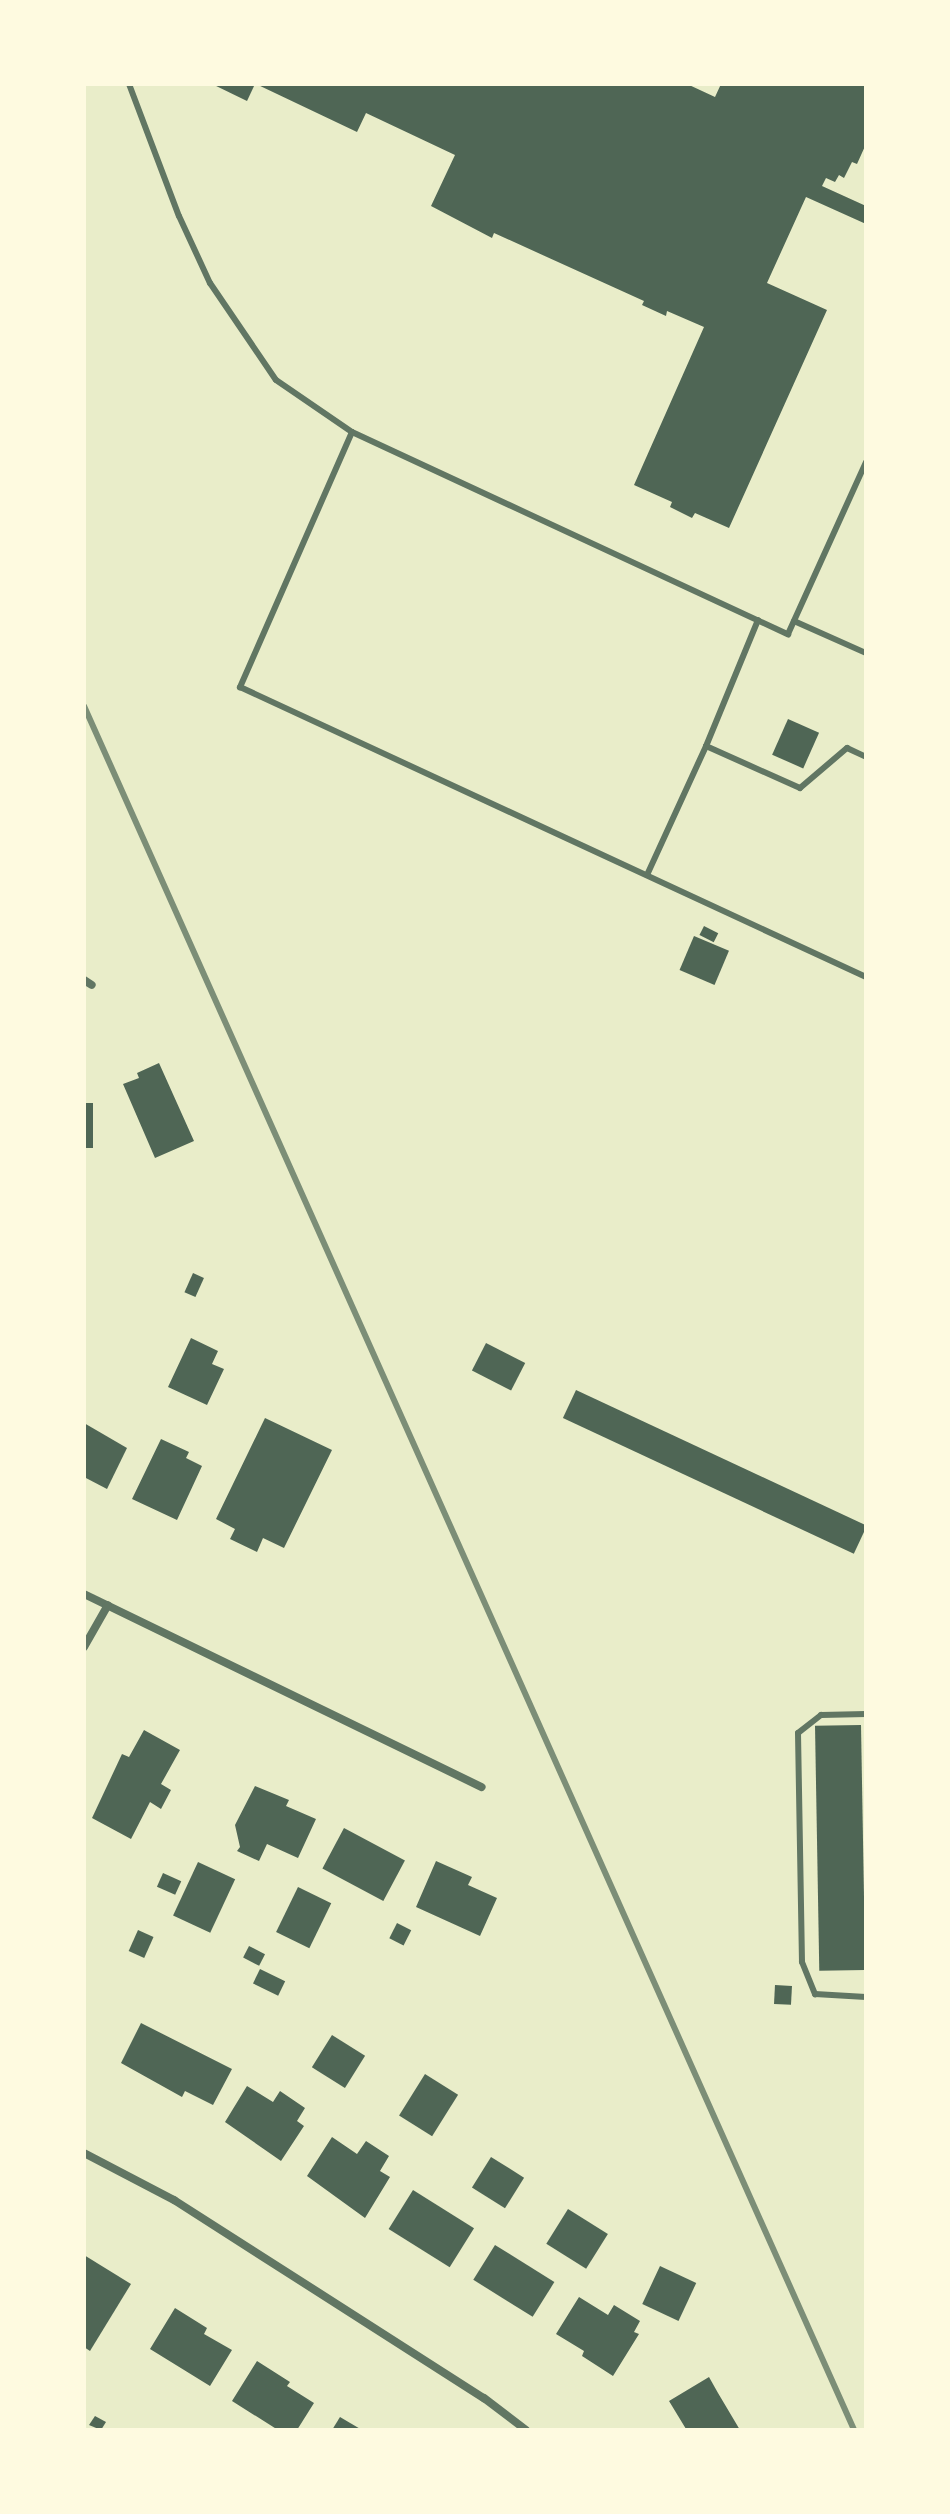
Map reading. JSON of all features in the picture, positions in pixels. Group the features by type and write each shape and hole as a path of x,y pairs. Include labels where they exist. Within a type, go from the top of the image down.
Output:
{"street":[{"path":"84,1594 482,1787"},
{"path":"84,1647 108,1605"},
{"path":"84,2153 174,2200 484,2398 526,2430"}],"lane":[{"path":"129,84 179,216 210,283 276,380 352,432 788,634 866,462"},
{"path":"352,432 240,687 866,977"},
{"path":"647,875 706,746 758,620"},
{"path":"794,621 866,653"},
{"path":"706,746 800,788 847,748 866,757"},
{"path":"866,1714 821,1715 798,1733 802,1962 815,1994 866,1997"}],"building":[{"path":"212,84 255,84 247,101"},
{"path":"256,84 687,84 715,97 721,84 866,84 866,144 857,164 852,162 844,178 839,175 835,182 826,178 822,186 866,206 866,224 806,197 767,283 827,310 729,528 695,513 692,518 670,507 672,502 634,485 704,327 667,311 666,316 642,305 644,301 494,233 492,238 431,206 455,155 366,113 357,132"},
{"path":"788,719 819,733 803,768 772,755"},
{"path":"704,926 718,933 714,942 699,935"},
{"path":"694,936 729,951 715,985 680,970"},
{"path":"159,1063 194,1141 155,1158 123,1084 139,1078 137,1073"},
{"path":"84,1103 93,1103 93,1148 84,1148"},
{"path":"193,1273 204,1278 195,1297 184,1292"},
{"path":"191,1338 218,1351 212,1364 224,1369 207,1405 168,1387"},
{"path":"486,1343 525,1363 511,1391 472,1371"},
{"path":"576,1390 866,1525 854,1554 563,1418"},
{"path":"265,1418 332,1450 284,1548 263,1538 257,1552 230,1539 235,1529 216,1519"},
{"path":"84,1423 127,1448 107,1489 84,1477"},
{"path":"161,1439 189,1452 186,1458 202,1466 177,1520 132,1499"},
{"path":"861,1725 865,1970 819,1971 815,1726"},
{"path":"144,1730 180,1750 161,1784 171,1790 161,1809 150,1802 131,1839 92,1818 122,1754 129,1757"},
{"path":"255,1786 289,1800 286,1806 316,1819 298,1858 267,1844 259,1861 237,1851 240,1847 235,1825"},
{"path":"344,1828 405,1860 383,1901 322,1869"},
{"path":"436,1861 472,1877 468,1885 497,1898 480,1936 416,1907"},
{"path":"198,1862 235,1879 210,1933 173,1915"},
{"path":"163,1873 181,1881 175,1895 157,1887"},
{"path":"298,1887 331,1903 309,1948 276,1932"},
{"path":"397,1923 411,1930 404,1945 389,1938"},
{"path":"138,1930 154,1937 144,1958 129,1951"},
{"path":"249,1946 265,1954 259,1966 243,1958"},
{"path":"260,1969 285,1981 278,1996 253,1983"},
{"path":"775,1985 792,1986 791,2005 774,2004"},
{"path":"141,2023 232,2069 213,2105 185,2091 182,2097 121,2063"},
{"path":"332,2035 365,2056 345,2088 312,2067"},
{"path":"425,2074 458,2095 432,2136 399,2116"},
{"path":"247,2086 273,2102 280,2091 305,2108 297,2121 304,2126 281,2161 225,2122"},
{"path":"332,2137 357,2154 366,2141 389,2156 380,2171 390,2177 365,2218 307,2176"},
{"path":"491,2157 524,2178 505,2208 472,2188"},
{"path":"413,2190 474,2228 450,2267 389,2229"},
{"path":"568,2209 608,2234 586,2269 546,2244"},
{"path":"495,2245 554,2282 533,2317 473,2280"},
{"path":"84,2255 131,2284 90,2351 84,2347"},
{"path":"660,2266 696,2283 679,2321 642,2304"},
{"path":"579,2297 608,2315 614,2305 640,2321 634,2332 639,2334 613,2376 582,2356 584,2351 556,2334"},
{"path":"175,2308 207,2328 204,2334 232,2350 210,2386 150,2349"},
{"path":"257,2361 290,2382 287,2386 314,2403 297,2430 278,2430 232,2401"},
{"path":"709,2377 740,2430 686,2429 669,2401"},
{"path":"95,2416 106,2422 101,2430 89,2425"},
{"path":"340,2417 362,2430 332,2430"}],"railway":[{"path":"84,706 854,2430"}]}
